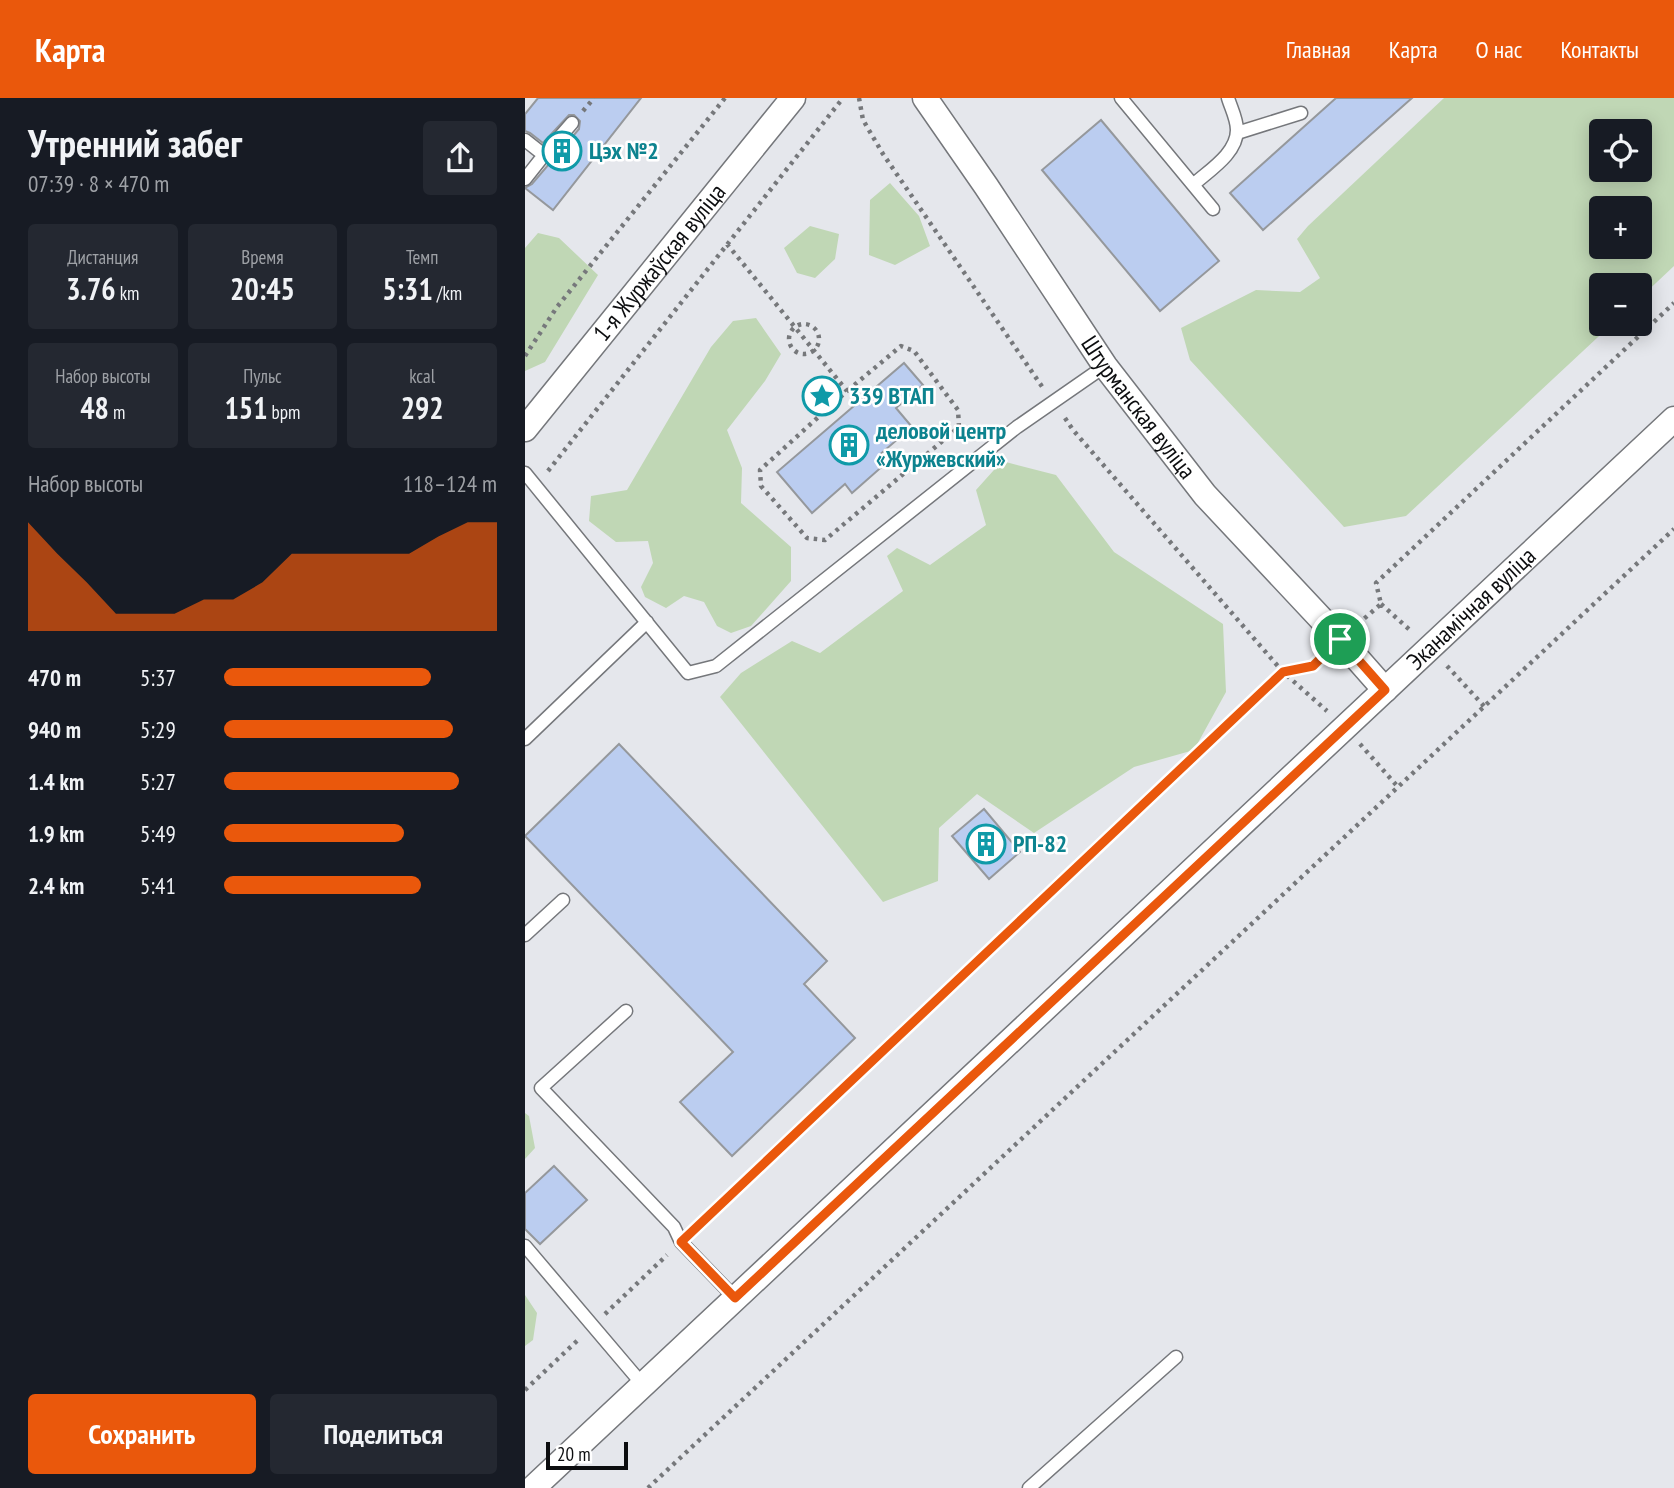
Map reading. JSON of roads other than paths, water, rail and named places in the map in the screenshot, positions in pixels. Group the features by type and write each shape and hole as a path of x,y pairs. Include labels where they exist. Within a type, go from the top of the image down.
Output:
{"street":[{"name":"1-я Журжаўская вуліца","path":"525,429 793,98"},
{"name":"Штурманская вуліца","path":"925,98 1105,366 1205,495 1385,690"},
{"name":"Эканамічная вуліца","path":"533,1488 1674,419"}],"lane":[{"path":"1121,98 1213,209"},
{"path":"1193,185 1227,154 1234,144 1236,120 1228,98"},
{"path":"1237,133 1301,113"},
{"path":"525,179 572,123"},
{"path":"525,140 544,155"},
{"path":"525,474 688,673 716,666 1017,427 1105,366"},
{"path":"525,739 647,622"},
{"path":"525,936 563,900"},
{"path":"626,1011 541,1088 674,1227 681,1242 735,1298"},
{"path":"525,1246 643,1385"},
{"path":"1029,1488 1176,1357"}],"place":[{"name":"Цэх №2","path":"562,151"},
{"name":"339 ВТАП","path":"822,396"},
{"name":"деловой центр «Журжевский»","path":"849,445"},
{"name":"РП-82","path":"986,844"}]}
